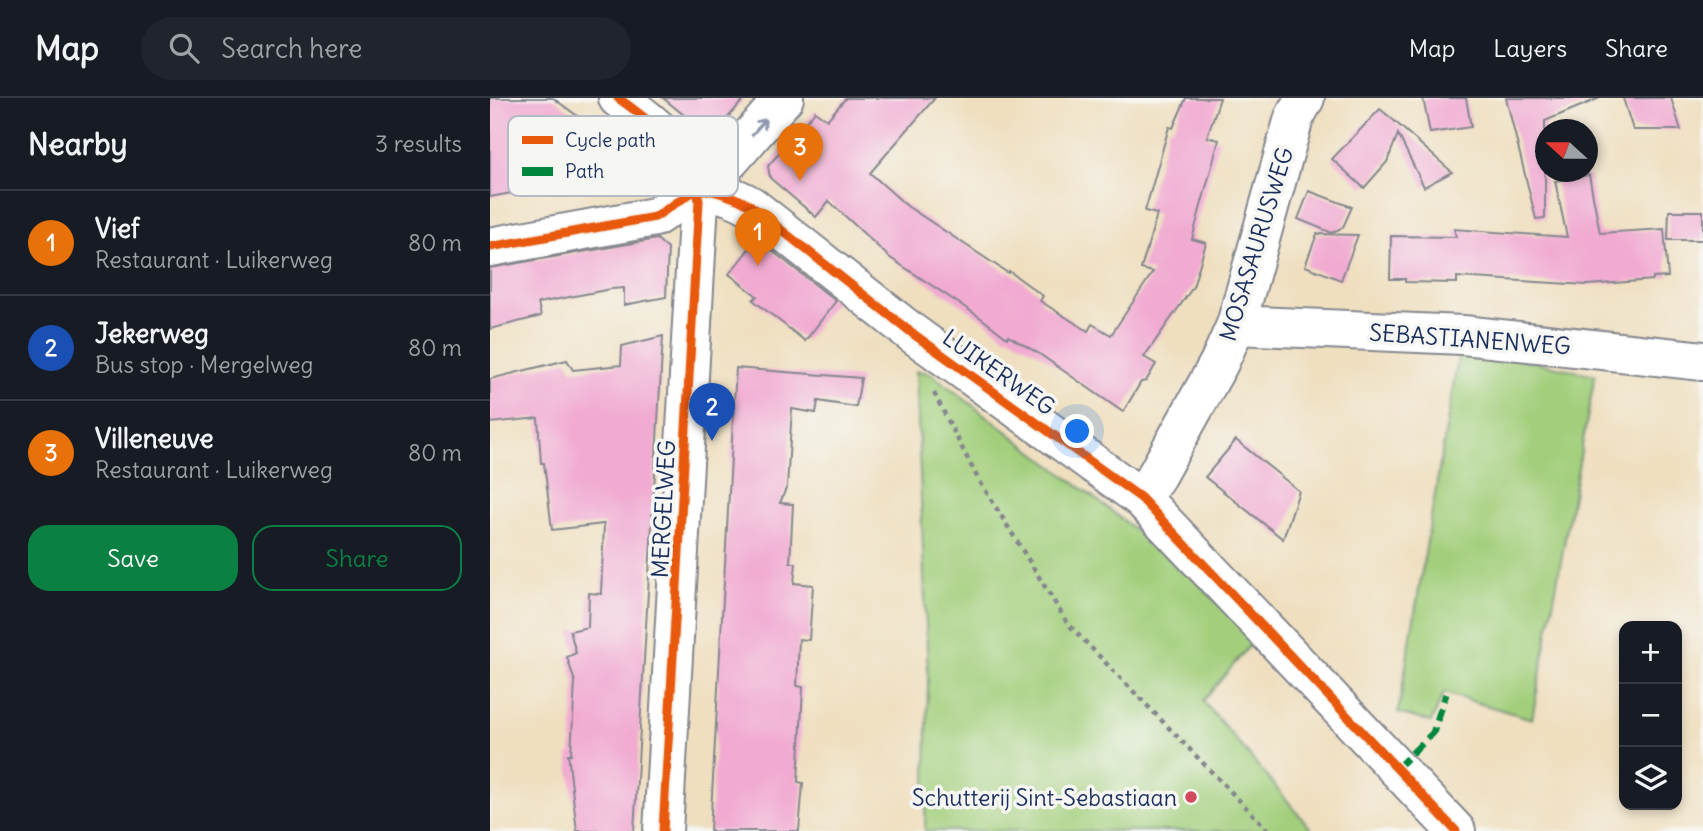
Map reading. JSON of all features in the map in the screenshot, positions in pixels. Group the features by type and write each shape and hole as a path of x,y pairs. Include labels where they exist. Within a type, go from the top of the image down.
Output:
{"street":[{"path":"618,98 641,116"},
{"path":"738,151 784,98"},
{"name":"MOSASAURUSWEG","path":"1141,498 1219,363 1236,325 1294,118 1305,98"},
{"path":"490,247 655,217 686,196"},
{"name":"MERGELWEG","path":"663,831 700,216 698,196"},
{"name":"LUIKERWEG","path":"734,196 751,206 912,333 1141,498 1456,831"},
{"name":"SEBASTIANENWEG","path":"1236,325 1463,335 1703,361"}],"path":[{"path":"933,390 976,475 1068,624 1269,831"}],"green space":[{"path":"1460,346 1595,375 1532,719 1444,693 1431,722 1398,713"},
{"path":"916,371 930,373 1114,513 1192,577 1255,639 1203,701 1313,831 925,831 928,678"}],"building":[{"path":"490,98 553,98 577,116 508,116 508,194 490,197"},
{"path":"663,98 745,98 729,116 685,116"},
{"path":"846,98 935,98 870,173 907,206 1043,296 1040,301 1088,331 1092,324 1111,335 1153,272 1141,269 1157,214 1145,211 1169,127 1173,128 1186,98 1220,98 1207,137 1219,140 1192,239 1206,243 1193,287 1144,357 1156,364 1146,381 1141,382 1123,412 1038,353 1008,336 1007,338 889,257 829,201 816,217 770,178 768,166 815,111 827,120"},
{"path":"1423,98 1466,98 1471,127 1430,133"},
{"path":"1506,98 1600,98 1550,119 1535,119 1535,182 1545,182 1545,218 1536,219"},
{"path":"1623,98 1671,98 1681,130 1633,130"},
{"path":"1380,109 1452,172 1424,187 1398,134 1387,162 1364,188 1332,159"},
{"path":"1555,182 1590,182 1600,233 1664,229 1668,277 1587,285 1457,277 1457,283 1405,282 1405,279 1390,279 1391,236 1456,237 1454,229 1567,237"},
{"path":"1309,191 1352,207 1343,227 1332,233 1298,219"},
{"path":"1669,211 1703,211 1703,240 1668,240"},
{"path":"1317,234 1358,235 1341,280 1305,266"},
{"path":"657,239 668,249 666,297 624,305 624,288 611,289 538,303 541,316 490,329 490,268"},
{"path":"757,239 836,301 805,341 753,300 757,296 729,274"},
{"path":"663,336 634,831 577,831 568,754 571,754 575,682 567,657 576,653 570,631 588,627 589,593 601,594 604,524 552,530 544,463 541,463 538,418 490,423 490,379 567,360 573,370 621,365 622,346"},
{"path":"736,368 861,378 856,407 818,401 816,413 792,409 787,486 780,503 793,504 790,563 796,563 794,583 813,585 809,640 799,639 797,686 803,687 798,782 803,783 799,831 710,831"},
{"path":"1236,440 1299,491 1283,539 1205,477"}],"marked path":[{"path":"1397,768 1433,733 1446,694"}],"cycle path":[{"path":"618,98 642,116"},
{"path":"490,247 655,217 686,196"},
{"path":"663,831 698,196"},
{"path":"730,196 751,206 912,333 1141,498 1456,831"}],"place":[{"name":"Villeneuve","path":"800,181"},
{"name":"Vief","path":"758,266"},
{"name":"Jekerweg","path":"712,441"},
{"name":"Schutterij Sint-Sebastiaan","path":"1191,797"}]}
